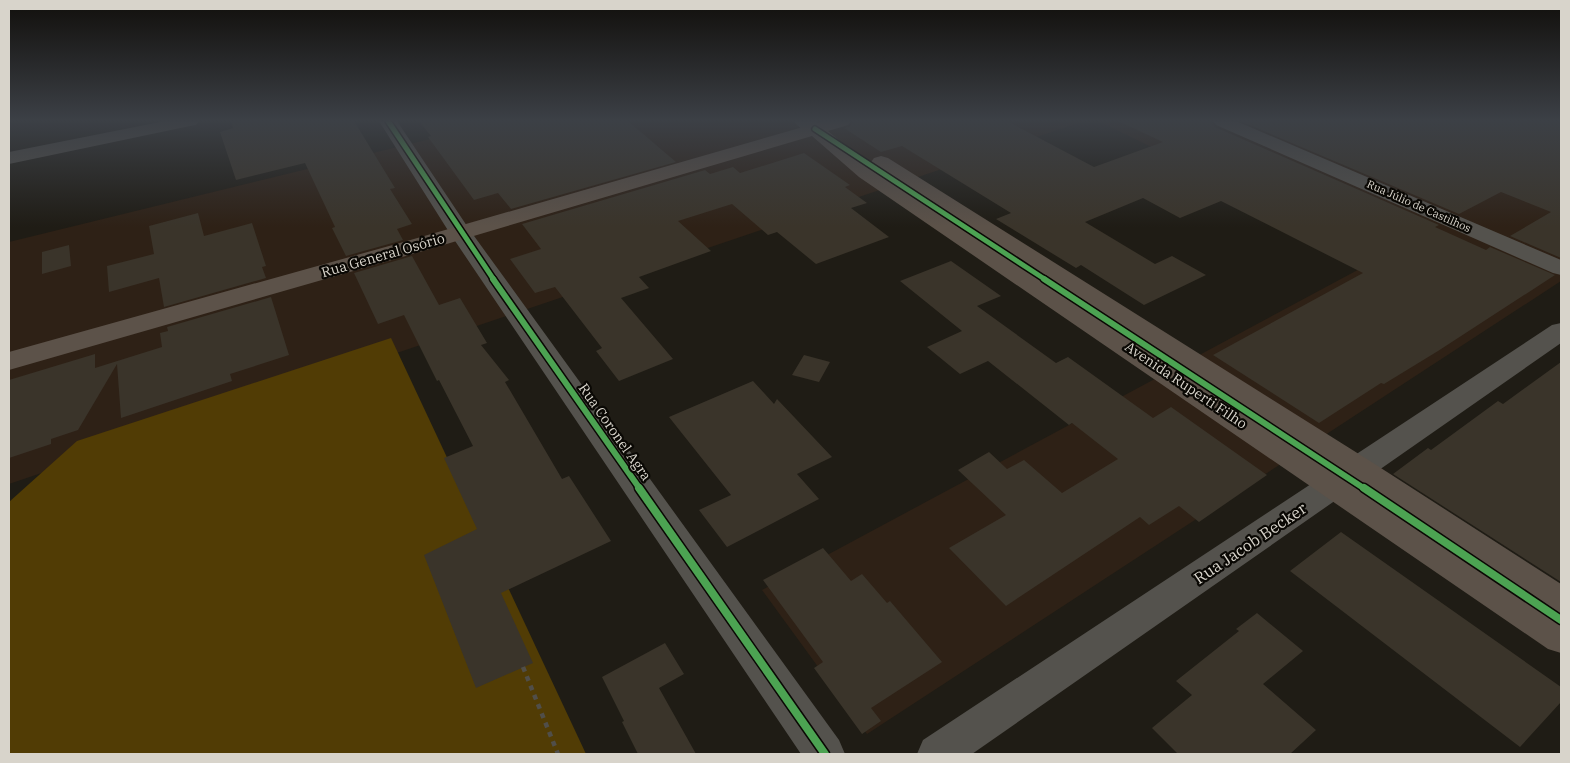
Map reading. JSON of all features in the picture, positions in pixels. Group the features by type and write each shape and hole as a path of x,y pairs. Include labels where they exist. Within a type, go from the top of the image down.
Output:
{"main road":[{"name":"Rua General Osório","path":"9,361 460,232 706,157"},
{"name":"Avenida Ruperti Filho","path":"871,157 889,166 1348,477 1561,637"},
{"name":"Avenida Ruperti Filho","path":"1348,477 1561,603"}],"street":[{"name":"Rua Coronel Agra","path":"412,157 460,232 825,754"},
{"name":"Rua Júlio de Castilhos","path":"1306,157 1561,268"},
{"name":"Rua Jacob Becker","path":"938,754 1561,331"}],"path":[{"path":"523,667 558,754"}],"shaded area":[{"path":"358,157 979,157 9,484 9,242"},
{"path":"1171,157 1561,157 1561,281 867,734 762,590 1380,258"},
{"path":"391,338 586,754 9,754 9,502 77,441"}],"building":[{"path":"228,157 376,157 395,188 390,189 412,224 397,229 403,240 346,256 332,228 335,227 305,163 236,180"},
{"path":"442,157 670,157 676,162 511,209 498,193 474,200"},
{"path":"792,157 809,157 850,185 845,187 867,203 851,208 889,237 816,264 777,232 768,235 732,204 678,221 711,251 639,277 649,288 621,298 673,359 619,381 596,351 602,348 555,287 535,293 510,259 541,249 522,224 705,170 710,174 733,167 740,173"},
{"path":"919,157 1074,157 1094,167 1123,157 1283,157 1439,225 1435,227 1486,250 1490,247 1555,275 1438,351 1384,384 1381,383 1319,423 1213,355 1363,273 1221,201 1180,218 1143,198 1085,222 1155,264 1172,256 1206,275 1144,305 1081,265 1076,268 996,219 1011,213"},
{"path":"1324,157 1561,157 1561,258 1510,236 1551,212 1501,192 1459,214"},
{"path":"198,213 204,236 252,223 266,266 262,267 266,278 164,307 159,278 109,292 107,266 154,254 149,226"},
{"path":"69,245 71,266 42,274 42,252"},
{"path":"412,256 439,305 460,298 487,343 481,345 509,380 505,382 562,479 569,476 611,541 501,593 533,663 476,688 424,555 477,529 444,458 473,446 439,380 437,381 404,315 378,324 354,273"},
{"path":"951,261 1001,296 977,306 1056,363 1068,357 1153,418 1171,407 1267,475 1199,522 1179,506 1149,525 1140,517 1006,606 949,548 1006,515 958,470 989,452 1007,469 1024,460 1062,493 1118,459 1072,423 1069,425 988,361 960,374 927,347 962,331 900,281"},
{"path":"271,297 289,355 230,374 232,381 121,418 117,364 78,430 51,439 51,444 9,458 9,380 95,354 95,368 162,347 160,333 168,331 167,327"},
{"path":"804,355 830,362 819,382 792,375"},
{"path":"1561,362 1561,582 1393,474 1428,448 1431,450 1498,401 1503,404"},
{"path":"753,381 774,404 777,399 832,457 797,474 819,499 727,547 699,510 731,495 669,417"},
{"path":"1341,532 1561,687 1561,702 1520,747 1290,571"},
{"path":"823,548 851,581 862,574 887,603 890,601 942,662 871,708 881,721 862,734 814,668 823,662 763,580"},
{"path":"1257,613 1303,651 1263,684 1316,730 1290,754 1178,754 1152,728 1192,695 1176,681 1239,631 1236,629"},
{"path":"665,643 684,674 659,688 696,754 638,754 602,677"}],"cycle path":[{"path":"411,157 460,232 825,754"},
{"path":"857,157 1347,477 1561,620"}]}
